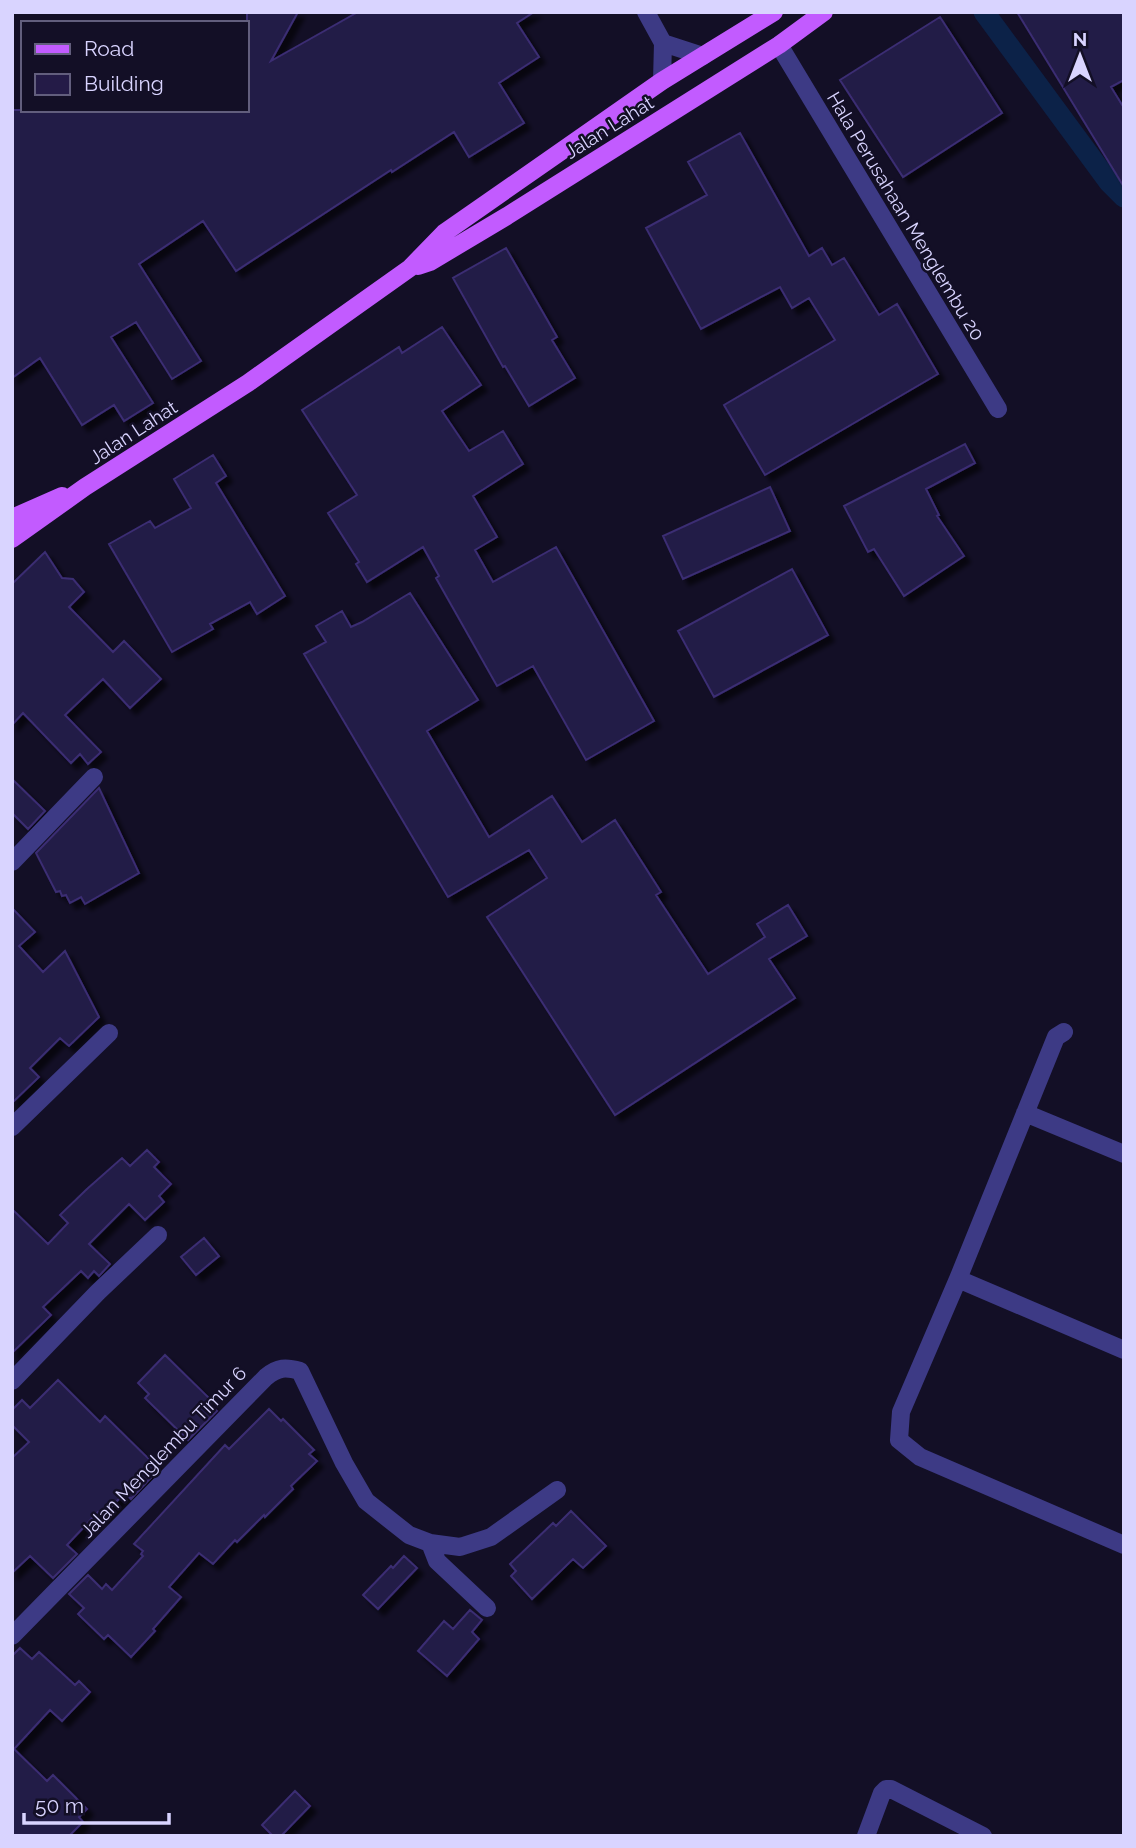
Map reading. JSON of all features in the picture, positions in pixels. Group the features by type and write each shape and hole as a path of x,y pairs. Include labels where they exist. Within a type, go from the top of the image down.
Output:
{"main road":[{"name":"Jalan Lahat","path":"12,539 85,487 248,383 410,268 443,233 662,81 774,12"},
{"name":"Jalan Lahat","path":"410,268 430,261 507,216 779,45 824,12"},
{"name":"Jalan Lahat","path":"12,518 85,487"}],"street":[{"path":"646,12 663,43 662,81"},
{"path":"663,43 703,55"},
{"name":"Hala Perusahaan Menglembu 20","path":"779,45 998,409"},
{"path":"12,862 94,777"},
{"path":"1063,1032 1056,1037 901,1412 898,1440 919,1457 1124,1545"},
{"path":"12,1127 109,1033"},
{"path":"1025,1113 1124,1154"},
{"path":"12,1381 98,1292 158,1235"},
{"path":"958,1279 1124,1350"},
{"name":"Jalan Menglembu Timur 6","path":"12,1636 276,1369 300,1371 344,1463 366,1501 409,1535 430,1543 460,1547 491,1537 558,1490"},
{"path":"430,1543 437,1561 487,1608"},
{"path":"866,1836 882,1793 886,1789 891,1789 982,1836"}],"building":[{"path":"247,12 298,12 271,61 358,12 534,12 517,23 539,57 499,83 524,123 469,157 454,132 236,271 203,221 139,264 201,361 172,379 136,322 111,337 153,403 124,421 114,405 82,425 40,358 12,378 12,110 248,112"},
{"path":"1017,12 1124,12 1124,80 1111,87 1124,108 1124,187"},
{"path":"940,17 1002,113 903,177 840,80"},
{"path":"740,133 809,256 822,248 832,265 844,258 879,315 897,304 938,374 765,475 724,405 835,340 809,298 792,308 780,287 701,329 646,228 707,195 688,162"},
{"path":"506,248 557,337 552,340 575,378 529,406 505,366 503,367 453,278"},
{"path":"442,327 481,385 442,411 469,451 503,431 523,464 473,496 497,537 475,550 493,582 556,547 654,721 586,760 533,666 497,686 436,578 439,576 423,547 367,582 356,564 359,562 328,513 357,495 302,410 399,347 402,353"},
{"path":"965,444 975,463 926,489 939,515 937,516 964,556 904,596 874,549 868,552 844,506"},
{"path":"213,455 226,476 216,483 285,596 257,614 250,602 210,624 213,629 172,652 109,544 150,521 155,528 191,508 174,479"},
{"path":"770,487 790,531 683,579 663,536"},
{"path":"45,552 62,578 73,579 84,592 69,607 113,652 124,641 161,679 130,708 103,679 65,715 101,752 88,764 80,754 71,763 23,713 12,725 12,584"},
{"path":"792,569 828,635 714,697 678,631"},
{"path":"410,593 478,700 427,731 489,837 552,796 582,842 615,820 661,892 656,895 708,974 765,937 757,924 788,905 807,936 769,959 795,998 615,1115 487,917 547,878 529,850 448,897 304,654 326,642 316,626 342,611 351,627"},
{"path":"12,779 45,811 28,829 12,813"},
{"path":"99,788 139,873 85,904 81,897 70,903 66,895 62,896 60,891 56,892 36,853"},
{"path":"12,908 35,932 19,946 43,972 65,951 99,1017 69,1046 60,1038 30,1068 39,1077 12,1103"},
{"path":"147,1150 159,1162 154,1167 171,1184 159,1196 164,1202 145,1220 129,1204 89,1244 110,1264 99,1276 94,1271 88,1278 81,1271 43,1307 51,1315 12,1353 12,1209 48,1244 68,1223 60,1215 87,1189 122,1158 130,1166"},
{"path":"204,1238 219,1256 196,1275 181,1257"},
{"path":"165,1355 211,1400 208,1402 217,1411 188,1440 145,1398 149,1394 138,1383"},
{"path":"58,1380 100,1422 105,1416 159,1469 131,1499 125,1493 102,1516 98,1512 67,1545 77,1554 53,1578 30,1556 12,1573 12,1458 29,1442 12,1425 12,1410 22,1400 30,1408"},
{"path":"269,1409 314,1450 309,1454 317,1461 265,1517 264,1515 237,1542 235,1540 213,1564 199,1553 169,1587 181,1597 131,1657 108,1635 104,1639 78,1614 84,1608 69,1594 88,1575 102,1589 106,1584 112,1590 143,1556 143,1551 134,1544 225,1445 229,1449"},
{"path":"571,1511 606,1546 583,1568 573,1559 532,1599 511,1576 516,1571 510,1564 553,1523 556,1526"},
{"path":"404,1556 417,1568 378,1609 363,1595"},
{"path":"470,1610 482,1620 472,1632 479,1639 447,1676 418,1651 444,1621 453,1629"},
{"path":"20,1648 32,1659 39,1652 75,1685 79,1681 90,1692 62,1721 50,1710 14,1749 47,1781 53,1775 87,1809 79,1817 83,1822 69,1836 12,1836 12,1656"},
{"path":"295,1791 310,1806 281,1836 273,1836 262,1825"}],"waterway":[{"path":"984,12 1109,182 1124,197"}]}
